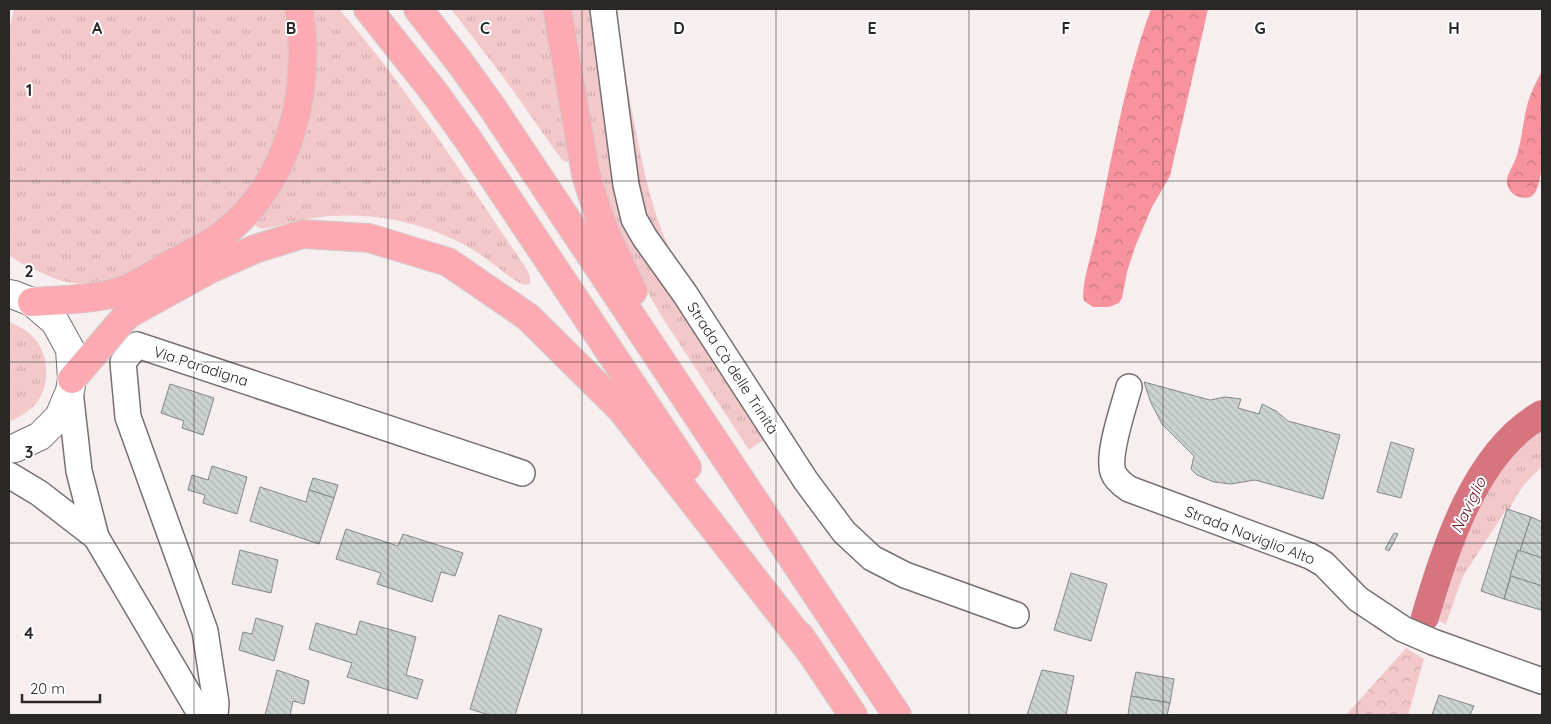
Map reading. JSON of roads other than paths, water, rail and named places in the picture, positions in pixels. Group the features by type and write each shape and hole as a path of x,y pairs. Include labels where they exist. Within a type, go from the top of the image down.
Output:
{"highway":[{"path":"16,295 94,297 118,292 212,242 228,230 246,212 262,192 279,163 290,136 298,108 303,68 299,9"},
{"path":"368,9 467,138 852,715"},
{"path":"418,9 492,107 897,715"},
{"path":"558,9 586,175 602,224 620,266 633,290 712,415 734,467 745,487"},
{"path":"71,385 127,315 210,269 255,249 303,234 369,238 448,262 528,317 621,409 810,650"}],"street":[{"name":"Strada Cà delle Trinità","path":"603,9 626,185 634,219 811,488 844,532 872,558 905,575 1016,615"},
{"path":"16,295 55,322 70,349 71,385 79,471 96,537 201,715"},
{"name":"Via Paradigna","path":"215,715 216,703 205,632 128,417 123,362 137,345 522,473"},
{"path":"9,449 40,436 59,417 71,385"},
{"name":"Strada Naviglio Alto","path":"1129,387 1113,448 1112,460 1113,472 1116,478 1129,489 1317,560 1331,570 1358,599 1403,629 1433,642 1542,681"},
{"path":"9,475 39,493 96,537"}],"waterway":[{"name":"Naviglio","path":"1425,617 1454,532 1481,476 1498,452 1519,431 1542,414"}]}
